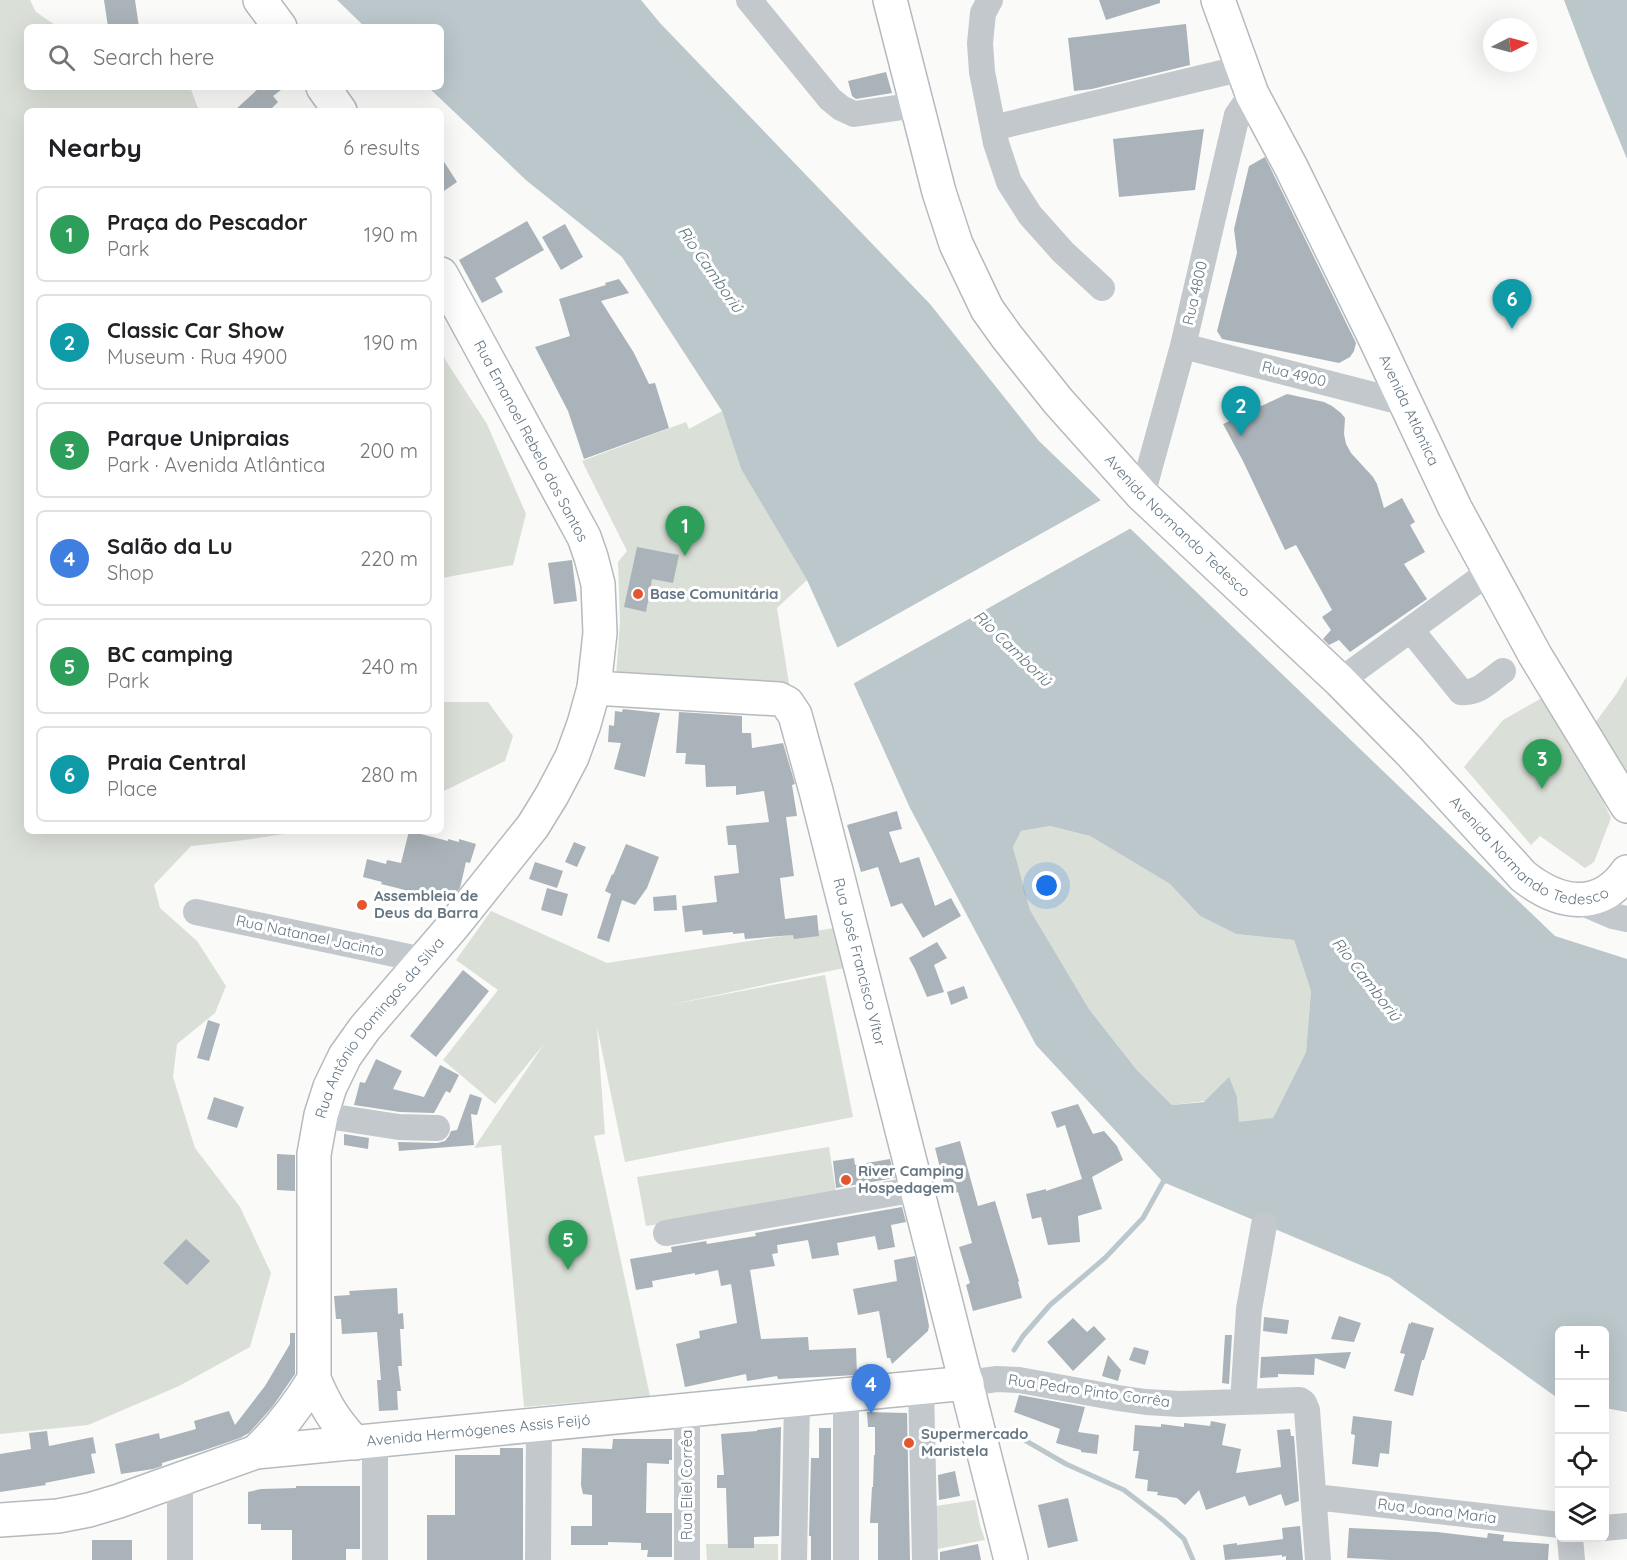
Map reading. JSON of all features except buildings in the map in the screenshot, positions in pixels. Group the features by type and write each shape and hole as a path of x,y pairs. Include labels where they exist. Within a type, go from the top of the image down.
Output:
{"main road":[{"path":"260,0 278,24"},
{"name":"Avenida Normando Tedesco","path":"890,0 939,192 956,244 987,309 1038,376 1142,495 1340,681 1410,752 1523,876 1551,894 1576,900 1587,900 1602,895 1617,884 1627,872"},
{"name":"Avenida Atlântica","path":"1218,0 1247,81 1374,336 1455,508 1559,696 1627,806"},
{"path":"325,90 338,108"},
{"name":"Rua Emanoel Rebelo dos Santos","path":"444,280 584,537 591,556 598,584 600,611 594,688"},
{"name":"Rua Antônio Domingos da Silva","path":"365,1442 338,1424 324,1402 314,1379 314,1154 321,1115 330,1087 345,1056 365,1028 453,926 533,826 572,757 594,688"},
{"name":"Rua José Francisco Vítor","path":"594,688 779,699 787,703 795,715 957,1344 951,1392 1011,1560"},
{"path":"888,1391 924,1370 957,1344"},
{"path":"256,1452 298,1406 314,1379"},
{"name":"Avenida Hermógenes Assis Feijó","path":"0,1520 58,1516 89,1510 256,1452 888,1391 951,1392"}],"street":[{"path":"749,0 830,99 841,108 854,114 917,105"},
{"path":"990,0 983,13 980,43 982,72 996,143 1009,182 1030,215 1063,252 1102,288"},
{"path":"993,128 1247,81"},
{"name":"Rua 4800","path":"1142,495 1183,346 1247,81"},
{"name":"Rua 4900","path":"1183,346 1405,402"},
{"path":"1340,681 1489,572"},
{"path":"1412,630 1461,692 1476,692 1503,671"},
{"path":"1576,900 1612,916 1627,919"},
{"name":"Rua Natanael Jacinto","path":"196,912 423,960"},
{"path":"321,1115 399,1127 437,1128"},
{"path":"666,1233 917,1189"},
{"path":"1242,1402 1249,1309 1264,1225"},
{"name":"Rua Pedro Pinto Corrêa","path":"951,1392 997,1378 1146,1402 1180,1404 1300,1401 1304,1403 1307,1410 1321,1560"},
{"path":"925,1560 951,1392"},
{"path":"846,1395 846,1560"},
{"path":"794,1560 797,1400"},
{"name":"Rua Eliel Corrêa","path":"687,1411 687,1560"},
{"path":"538,1560 539,1425"},
{"path":"365,1442 375,1560"},
{"path":"180,1479 180,1560"},
{"name":"Rua Joana Maria","path":"1314,1497 1555,1524"},
{"path":"1609,1528 1627,1526"},
{"path":"1570,1542 1572,1560"}],"shaded area":[{"path":"0,0 30,0 36,12 54,24 24,24 24,90 191,90 198,108 24,108 24,834 284,834 191,846 154,885 160,908 197,941 226,986 215,1013 177,1044 173,1077 195,1148 240,1207 271,1273 250,1347 179,1386 88,1425 0,1434"},
{"path":"444,357 487,424 526,514 513,565 444,578"},
{"path":"722,411 741,469 807,580 777,608 790,690 616,676 620,622 618,562 627,551 582,461 686,422 689,429"},
{"path":"1627,676 1627,778 1595,723"},
{"path":"1547,695 1604,780 1601,797 1611,818 1594,862 1585,868 1540,836 1531,845 1464,767 1503,720"},
{"path":"444,702 488,702 513,736 505,761 444,791"},
{"path":"1050,826 1090,836 1170,884 1200,916 1236,934 1294,940 1311,991 1306,1052 1273,1118 1239,1123 1237,1097 1172,1105 1136,1069 1089,1009 1030,910 1013,847 1021,831"},
{"path":"491,911 607,963 841,927 849,967 669,1005 825,975 853,1117 625,1162 597,1027 605,1134 594,1136 650,1396 524,1407 501,1145 474,1148 544,1044 495,1104 443,1060 498,990 456,960"},
{"path":"829,1147 837,1199 646,1226 637,1177"},
{"path":"975,1500 985,1540 932,1550 929,1507"},
{"path":"706,1544 778,1544 778,1560 707,1560"}],"water":[{"name":"Rio Camboriú","path":"337,0 641,0 660,23 930,304 1039,441 1555,936 1627,959 1627,1412 1609,1409 1609,1326 1555,1326 1555,1396 1389,1277 1163,1182 1036,1045 910,808 807,580 741,469 722,411 622,257 527,181 431,90 444,90 444,24 362,24","holes":["1050,826 1090,836 1170,884 1200,916 1236,934 1294,940 1311,991 1306,1052 1273,1118 1239,1122 1237,1097 1229,1077 1204,1102 1172,1105 1136,1069 1089,1009 1030,910 1013,847 1021,831"]},
{"path":"1564,0 1627,0 1627,159 1590,69"}],"pier":[{"path":"1103,499 1133,527 851,685 835,649"}],"waterway":[{"path":"1014,1350 1050,1305 1105,1258 1143,1218 1163,1182 1168,1180"},
{"path":"1014,1434 1066,1464 1124,1490 1184,1539 1193,1560"}],"place":[{"name":"Praia Central","path":"1512,329"},
{"name":"Classic Car Show","path":"1241,436"},
{"name":"Praça do Pescador","path":"685,556"},
{"name":"Base Comunitária","path":"638,594"},
{"name":"Parque Unipraias","path":"1542,789"},
{"name":"Assembleia de Deus da Barra","path":"362,905"},
{"name":"River Camping Hospedagem","path":"846,1180"},
{"name":"BC camping","path":"568,1270"},
{"name":"Salão da Lu","path":"871,1414"},
{"name":"Supermercado Maristela","path":"909,1443"}]}
